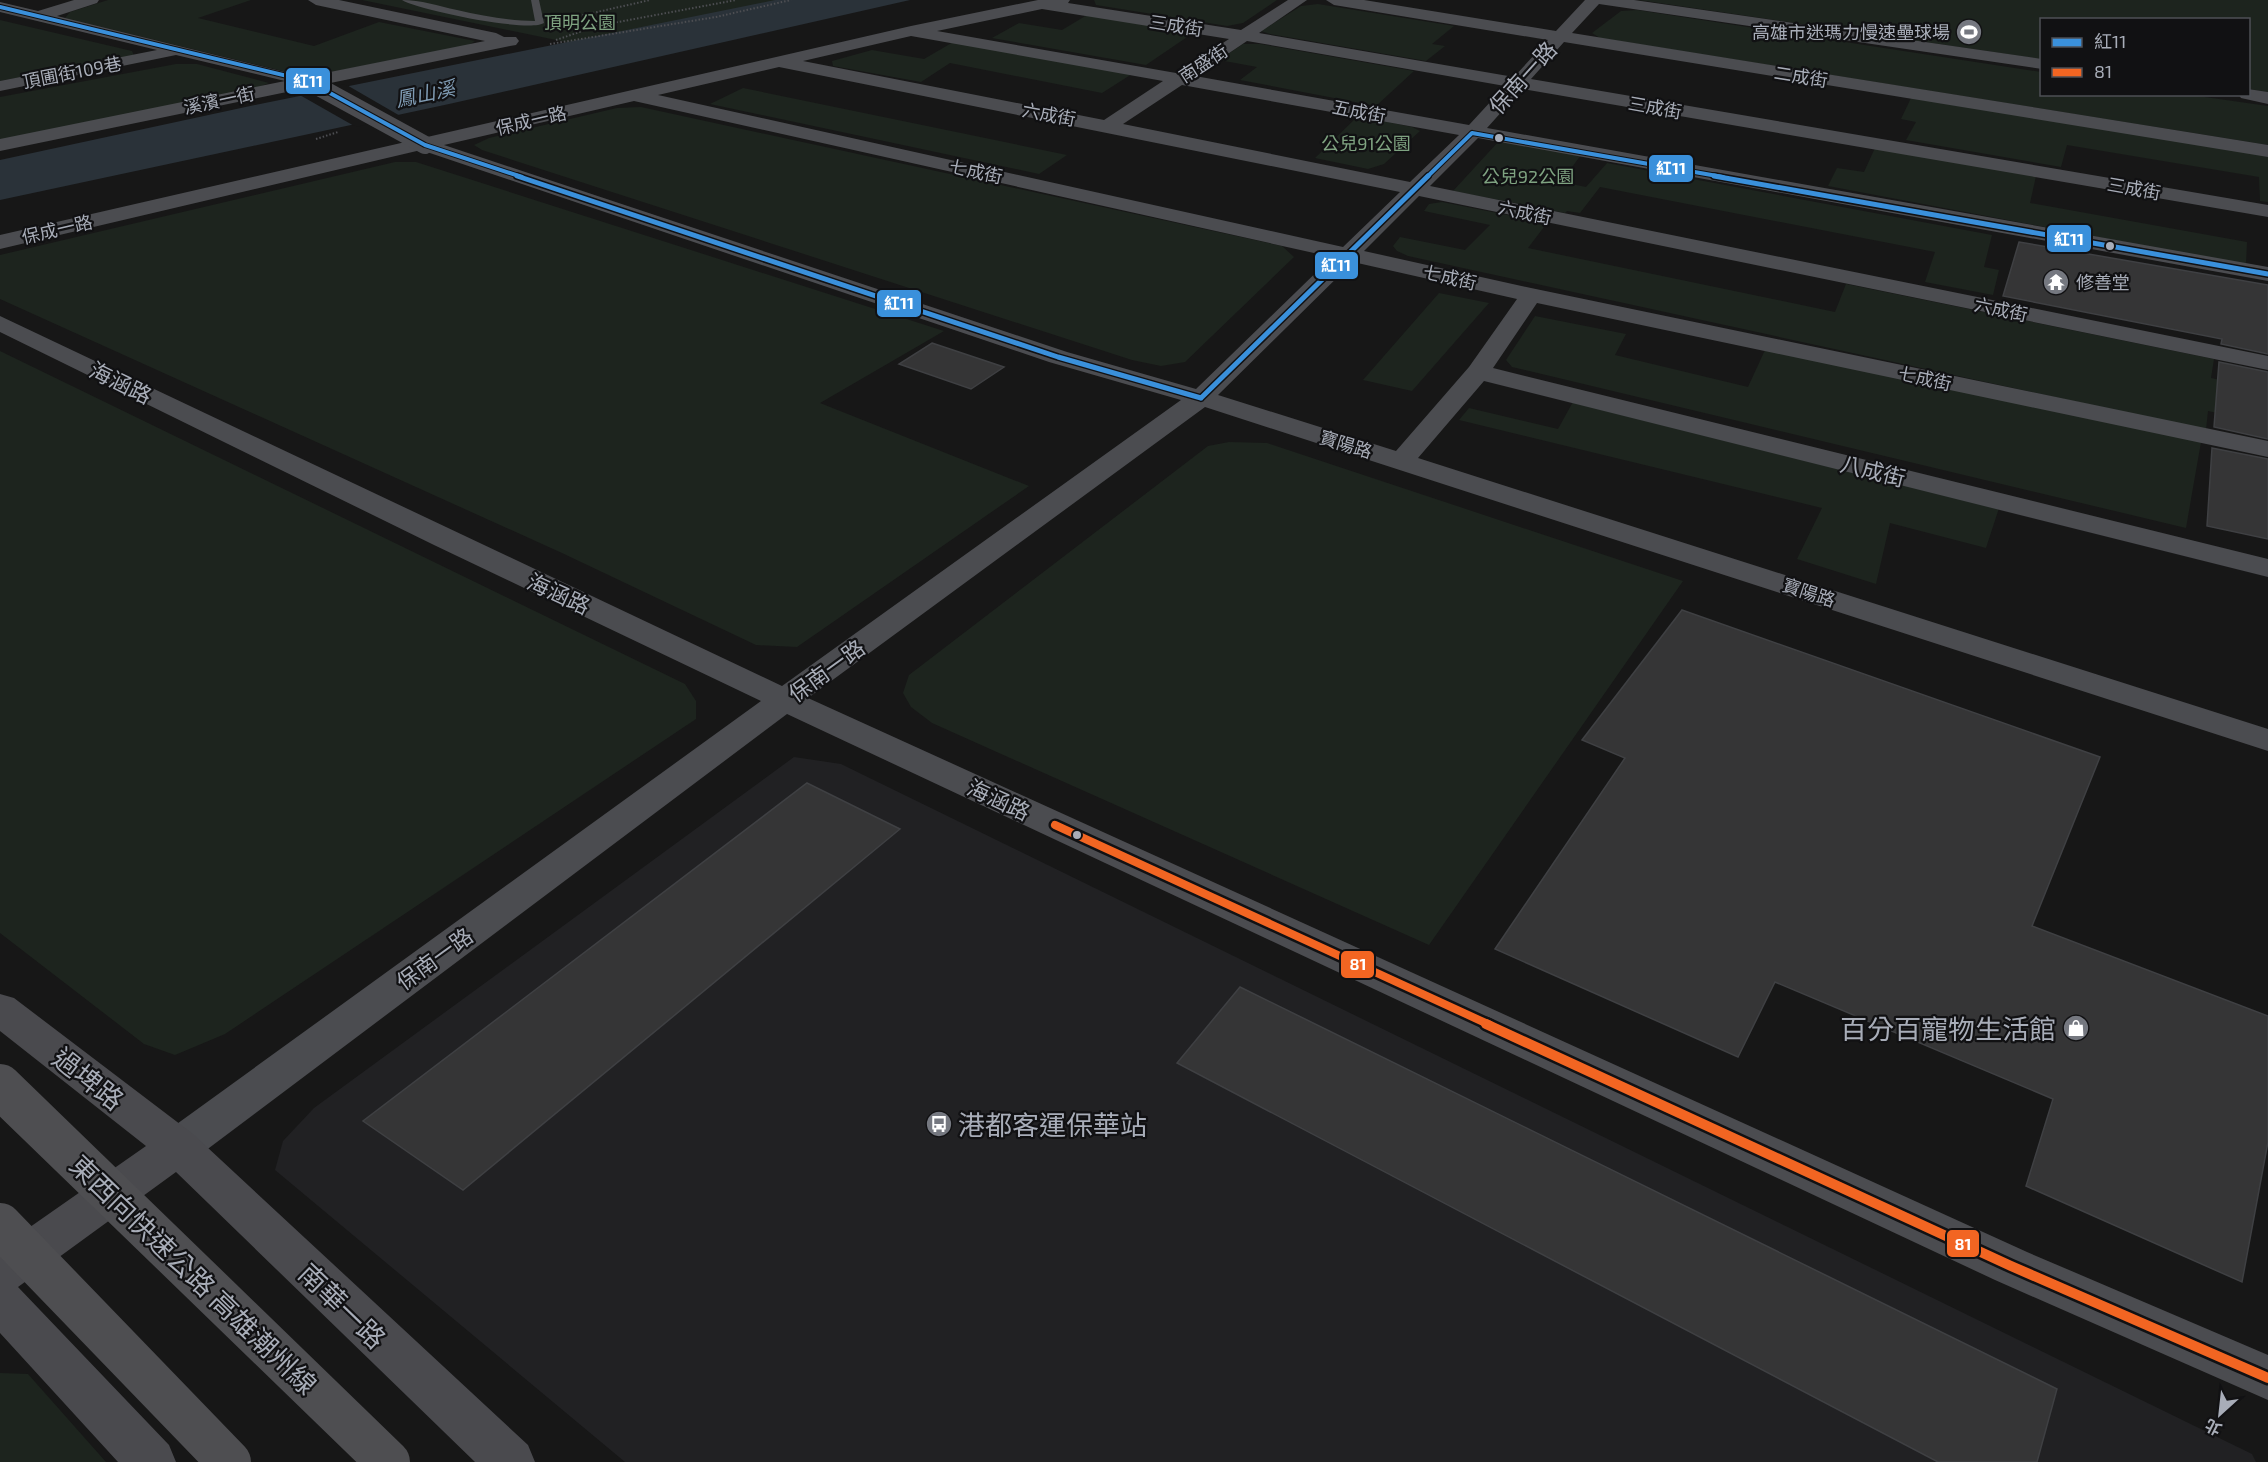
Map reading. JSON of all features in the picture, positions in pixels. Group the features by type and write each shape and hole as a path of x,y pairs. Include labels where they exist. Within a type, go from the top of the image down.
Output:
{"highway":[{"name":"東西向快速公路 高雄潮州線","path":"0,1086 388,1462"},
{"path":"0,1225 229,1462"}],"main road":[{"name":"過埤路","path":"0,1009 178,1147"},
{"name":"保南一路","path":"0,1274 178,1147"},
{"name":"南華一路","path":"178,1147 510,1462"},
{"path":"0,1300 152,1462"}],"street":[{"path":"38,16 91,0"},
{"name":"溪濱一街","path":"0,145 510,41 316,0"},
{"name":"保成一路","path":"0,242 911,31 1062,0"},
{"name":"南盛街","path":"1107,126 1299,0"},
{"name":"二成街","path":"1334,0 2268,151"},
{"name":"保南一路","path":"178,1147 784,700 1201,398 1472,133 1594,0"},
{"path":"1601,0 2040,64"},
{"name":"三成街","path":"1041,4 1245,36 2268,211"},
{"path":"0,7 308,81"},
{"name":"五成街","path":"911,31 2268,274"},
{"name":"頂圃街109巷","path":"0,86 180,50"},
{"name":"六成街","path":"781,62 1107,126 2268,363"},
{"name":"寶陽路","path":"308,81 425,145 1058,357 1201,398 1401,461 2268,740"},
{"path":"2250,95 2268,98"},
{"name":"七成街","path":"634,96 1348,253 1531,296 2268,449"},
{"path":"1401,461 1478,372 1531,296"},
{"name":"海涵路","path":"0,323 434,534 784,700 2011,1266 2268,1378"},
{"name":"八成街","path":"1478,372 2268,568"}],"lane":[{"path":"406,0 508,22 540,23 535,0"}],"path":[{"path":"540,23 579,18 650,0"},
{"path":"542,45 716,17 791,0"}],"shaded area":[{"name":"港都客運保華站","path":"794,757 841,764 2252,1454 2256,1462 625,1462 275,1170 283,1141 314,1108"}],"green space":[{"path":"108,0 251,0 198,18 314,46 379,22 475,41 469,45 307,77 65,18 70,12"},
{"name":"頂明公園","path":"362,0 801,0 585,46"},
{"path":"1094,0 1277,0 1243,23 1227,26 1096,5"},
{"name":"高雄市迷瑪力慢速壘球場","path":"1639,0 2268,0 2268,92 2250,89 2250,18 2040,18 2040,59"},
{"path":"1318,4 1454,26 1432,44 1445,46 1426,61 1261,31 1301,6"},
{"path":"1637,10 2040,72 2040,96 2198,96 2268,106 2268,145 1600,38 1592,33 1621,11"},
{"path":"1087,15 1193,33 1146,65 992,38 1019,23 1062,30"},
{"path":"0,20 132,51 134,56 0,81"},
{"path":"955,41 1132,74 1102,93 950,63 921,82 833,66 832,61 872,50 924,59"},
{"path":"1243,44 1260,44 1414,71 1376,106 1240,80 1257,67 1219,60"},
{"path":"176,64 197,64 269,83 256,88 0,140 0,97"},
{"path":"743,88 1067,155 1039,174 710,104"},
{"path":"1911,98 2268,156 2268,202 2260,201 2259,177 2067,145 2061,167 1906,140 1916,122 1901,119"},
{"path":"641,107 1282,246 1294,257 1185,362 1161,366 1132,360 482,150 474,145 489,138 617,108"},
{"name":"公兒91公園","path":"1358,116 1412,127 1420,131 1384,164 1368,169 1315,158"},
{"name":"公兒92公園","path":"1499,141 1581,155 1561,182 1586,187 1607,163 1992,235 1984,267 1999,270 1993,295 1925,282 1935,252 1600,187 1580,213 1567,211 1565,213 1453,191"},
{"path":"1875,148 2036,176 2030,203 2247,242 2246,265 1828,186 1837,168 1864,172"},
{"path":"395,162 416,162 944,331 820,403 1029,486 797,647 756,645 562,553 0,299 0,255"},
{"path":"1442,202 1547,223 1528,248 1835,312 1846,284 2214,359 2211,378 2268,390 2268,424 2208,411 2206,430 1408,256 1397,251 1393,246 1400,237 1465,250 1490,225 1424,211 1429,204"},
{"path":"1439,293 1489,303 1412,391 1363,380"},
{"path":"1535,316 1626,334 1615,355 1748,387 1765,350 2201,442 2186,528 1512,367 1506,360"},
{"path":"0,351 685,684 696,701 696,719 225,1034 175,1055 144,1044 0,933"},
{"path":"1574,400 2001,502 1986,548 1890,523 1876,584 1797,559 1822,508 1459,420 1469,408 1558,429"},
{"path":"1229,442 1267,443 1683,581 1429,945 932,723 911,707 903,693 909,675 1208,446"},
{"path":"0,1373 28,1374 106,1462 0,1462"}],"water":[{"name":"鳳山溪","path":"775,0 910,0 449,104 0,200 0,160 260,104"}],"pier":[{"path":"345,84 402,117 356,127 298,94"}],"building":[{"path":"2019,242 2268,285 2268,354 2221,344 2222,339 2003,296"},
{"path":"932,343 1004,367 971,389 899,364"},
{"path":"2219,362 2268,372 2268,439 2214,427"},
{"path":"2212,448 2268,459 2268,539 2207,526"},
{"name":"百分百寵物生活館","path":"1682,610 2100,757 2032,926 2268,1016 2268,1142 2242,1282 2026,1186 2053,1099 1775,982 1738,1057 1495,949 1625,758 1582,740"},
{"path":"807,783 900,829 463,1190 363,1121"},
{"path":"1240,987 2057,1389 2037,1462 1938,1462 1177,1063"}],"transit line":[{"name":"紅11","path":"0,7 308,81 425,145 1058,357 1201,398"},
{"name":"紅11","path":"1472,133 2268,274"},
{"name":"紅11","path":"1201,398 1472,133"},
{"name":"81","path":"1055,825 2011,1266 2268,1378"}],"place":[{"name":"高雄市迷瑪力慢速壘球場","path":"1969,32"},
{"name":"修善堂","path":"2056,282"},
{"name":"百分百寵物生活館","path":"2076,1028"},
{"name":"港都客運保華站","path":"939,1124"}]}
